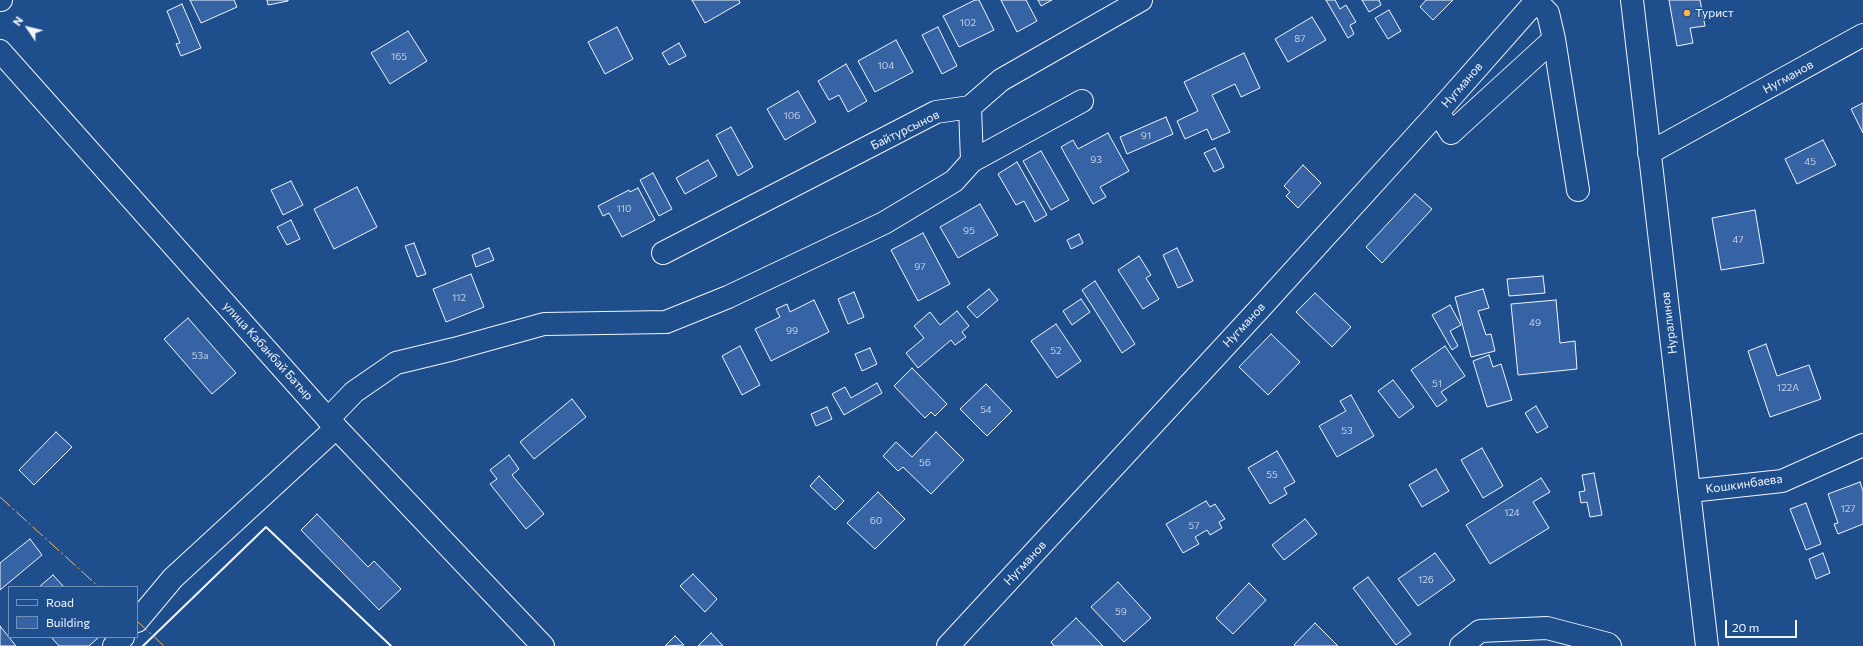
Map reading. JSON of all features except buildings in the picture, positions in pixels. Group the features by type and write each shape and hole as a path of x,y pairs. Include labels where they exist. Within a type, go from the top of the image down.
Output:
{"main road":[{"path":"972,161 970,107 1001,80 1141,0"},
{"name":"Нуралинов","path":"1632,0 1707,646"},
{"path":"1536,1 1548,13 1554,39 1578,190"},
{"name":"Нугманов","path":"948,646 1438,112 1536,1"},
{"name":"Нугманов","path":"1649,153 1863,35"},
{"path":"1438,112 1451,133 1554,39"},
{"name":"улица Кабанбай Батыр","path":"0,51 332,423 543,646"},
{"path":"138,619 174,578 332,423 354,392 396,363 454,349 544,324 666,322 673,320 728,297 884,223 954,181 972,161 1082,100"},
{"name":"Байтурсынов","path":"663,253 936,112 970,107"},
{"name":"Кошкинбаева","path":"1690,491 1782,481 1863,445"},
{"path":"1461,646 1480,630 1547,628 1608,644 1610,646"},
{"path":"114,646 122,638"}],"wall":[{"path":"143,646 266,527 391,646"}],"power":[{"path":"0,497 98,586"},
{"path":"138,622 164,646"}],"place":[{"name":"Турист","path":"1687,13"}]}
